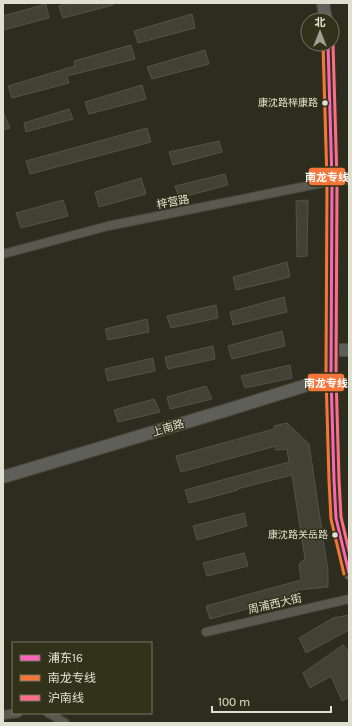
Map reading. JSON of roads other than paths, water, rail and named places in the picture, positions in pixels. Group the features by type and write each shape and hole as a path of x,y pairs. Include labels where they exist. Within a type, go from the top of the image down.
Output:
{"street":[{"path":"328,52 332,181 331,376 336,518 349,572"},
{"name":"梓营路","path":"3,254 108,226 332,181 349,180"},
{"path":"331,350 349,350"},
{"name":"上南路","path":"3,477 227,410 331,376"},
{"name":"周浦西大街","path":"206,632 349,598"},
{"path":"50,714 65,723"}],"place":[{"name":"康沈路梓康路","path":"325,103"},
{"name":"康沈路关岳路","path":"335,535"}]}
